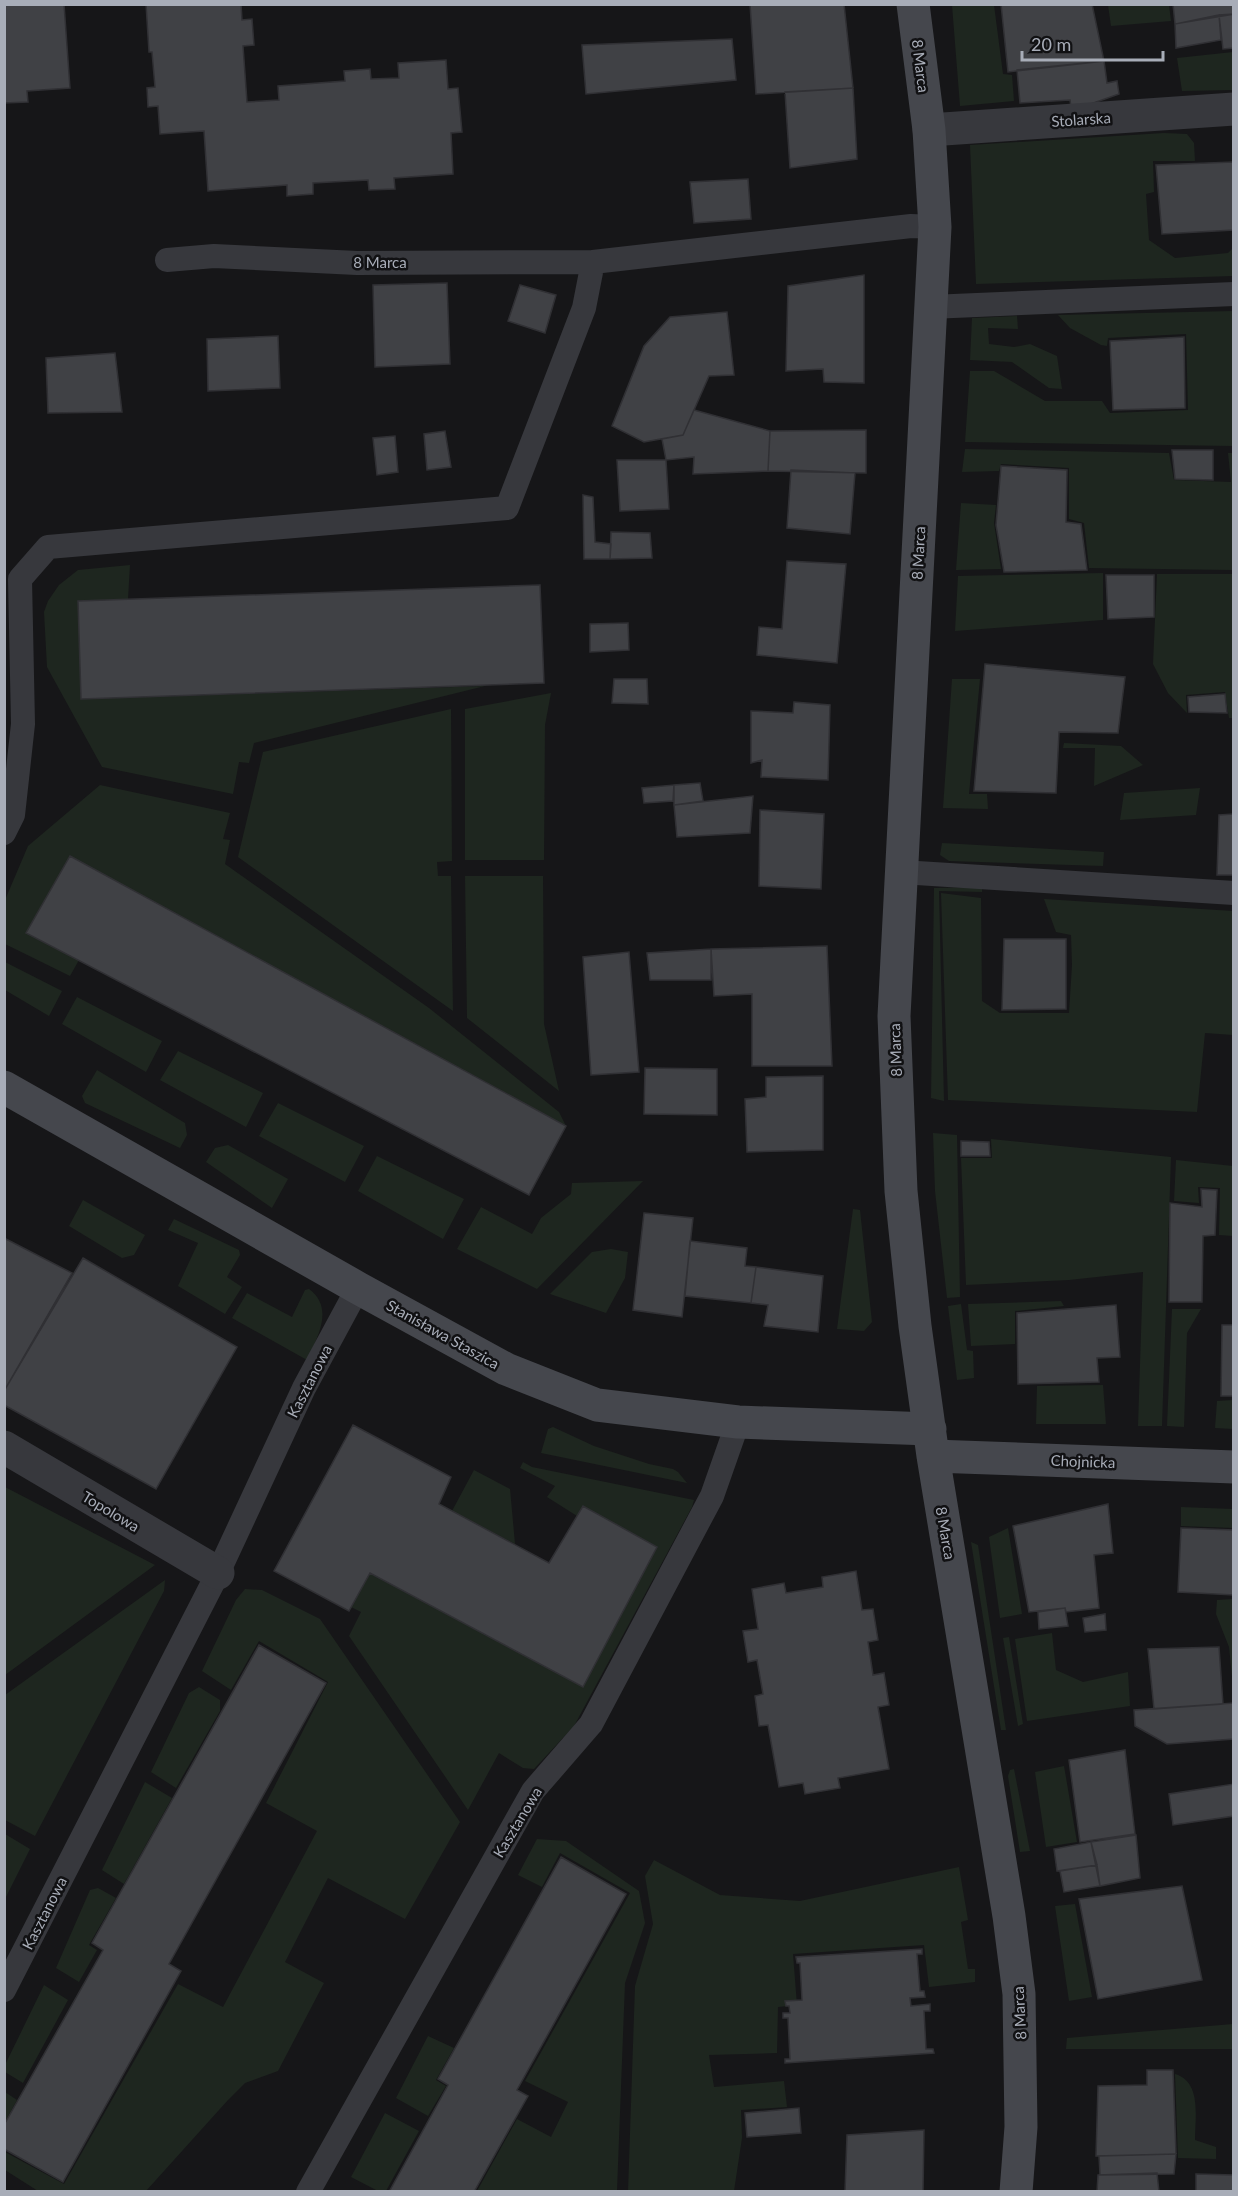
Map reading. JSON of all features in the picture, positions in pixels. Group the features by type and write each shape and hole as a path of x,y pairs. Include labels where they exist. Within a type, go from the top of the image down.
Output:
{"street":[{"name":"8 Marca","path":"913,4 929,130 935,227 894,1016 897,1122 901,1191 913,1304 932,1443 1009,1916 1019,1994 1022,2127 1016,2192"},
{"name":"Stolarska","path":"929,130 1233,109"},
{"name":"Stanisława Staszica","path":"4,1087 358,1288 506,1369 597,1405 932,1443"},
{"name":"Chojnicka","path":"932,1443 1233,1467"},
{"name":"Topolowa","path":"4,1447 218,1573"}],"lane":[{"name":"8 Marca","path":"167,260 214,256 357,263 593,262 910,226 935,227"},
{"path":"4,833 13,815 23,724 20,579 48,547 507,508 584,308 593,262"},
{"path":"930,307 1233,294"},
{"path":"901,872 1233,893"},
{"name":"Kasztanowa","path":"4,1990 218,1573 304,1388 358,1288"},
{"name":"Kasztanowa","path":"308,2192 533,1791 591,1724 712,1496 738,1422"}],"shaded area":[{"path":"952,5 994,5 1003,74 1012,75 1014,101 960,106"},
{"path":"1108,5 1169,5 1171,21 1111,26"},
{"path":"1233,52 1233,90 1182,91 1177,58"},
{"path":"1164,133 1187,134 1194,143 1195,161 1153,161 1154,192 1146,194 1149,240 1175,258 1228,253 1233,248 1233,276 976,284 970,145"},
{"path":"1233,311 1233,446 965,442 970,371 994,371 1045,401 1102,401 1110,413 1188,410 1186,334 1108,338 1107,346 1070,328 1058,315"},
{"path":"1017,316 1018,329 988,328 989,344 1014,347 1030,344 1057,356 1062,389 1049,388 1012,362 970,360 972,318"},
{"path":"965,449 1169,453 1174,480 1231,482 1228,453 1233,453 1233,570 1089,568 1084,523 1069,519 1069,468 1001,464 999,471 962,472"},
{"path":"961,503 996,505 994,523 1001,569 956,570"},
{"path":"130,565 128,599 78,601 82,699 485,686 254,743 249,763 239,762 233,794 102,767 47,667 44,612 48,601 59,585 78,570"},
{"path":"1103,573 1103,620 955,631 958,576"},
{"path":"1157,574 1233,574 1233,718 1229,718 1225,692 1186,695 1187,713 1168,693 1153,664"},
{"path":"952,679 980,679 969,794 987,794 988,809 943,808"},
{"path":"551,693 545,725 544,860 465,860 465,709"},
{"path":"451,709 452,861 437,862 438,876 451,876 453,1011 238,857 263,752"},
{"path":"1064,743 1121,746 1143,765 1094,786 1095,748 1063,748"},
{"path":"100,785 230,813 223,839 230,840 225,864 429,1008 559,1112 566,1126 70,856 26,933 79,960 70,976 5,944 5,900 28,846"},
{"path":"1200,788 1196,815 1120,820 1124,793"},
{"path":"942,843 1104,852 1103,866 949,861 940,855"},
{"path":"465,876 543,876 544,1024 559,1091 467,1018"},
{"path":"982,887 982,892 939,891 944,1101 931,1098 934,888"},
{"path":"941,893 981,898 982,1001 1000,1013 1069,1013 1071,935 1056,932 1044,899 1233,911 1233,1035 1205,1033 1197,1112 948,1100"},
{"path":"5,962 62,991 49,1016 5,990"},
{"path":"77,997 162,1041 146,1072 62,1024"},
{"path":"178,1051 263,1093 246,1127 160,1080"},
{"path":"97,1070 185,1123 187,1135 180,1148 85,1103 82,1096"},
{"path":"278,1103 364,1146 345,1182 259,1136"},
{"path":"933,1133 957,1135 960,1297 947,1298 935,1191"},
{"path":"991,1139 1171,1157 1162,1426 1138,1426 1143,1272 1069,1280 966,1285 961,1158 992,1158"},
{"path":"228,1145 288,1179 272,1208 206,1162 215,1148"},
{"path":"377,1156 464,1199 443,1239 358,1191"},
{"path":"1176,1160 1233,1166 1233,1236 1219,1235 1220,1188 1198,1187 1199,1203 1174,1201"},
{"path":"643,1181 537,1289 457,1249 481,1207 532,1234 541,1218 571,1194 572,1183"},
{"path":"83,1200 145,1235 134,1255 122,1258 69,1226"},
{"path":"853,1209 860,1210 872,1322 864,1331 837,1329"},
{"path":"174,1219 239,1250 240,1255 227,1277 242,1287 225,1314 178,1286 198,1243 168,1230"},
{"path":"611,1249 628,1252 625,1278 606,1313 550,1294 592,1252"},
{"path":"309,1289 321,1305 322,1323 307,1360 232,1318 247,1293 292,1317 305,1290"},
{"path":"1061,1301 1064,1306 1015,1311 1015,1344 971,1346 968,1304"},
{"path":"961,1304 967,1350 973,1351 974,1378 957,1380 948,1306"},
{"path":"1172,1309 1201,1309 1187,1333 1184,1427 1167,1426"},
{"path":"1103,1385 1106,1424 1036,1424 1037,1386"},
{"path":"1233,1400 1233,1429 1215,1428 1217,1401"},
{"path":"553,1427 594,1446 649,1464 673,1469 687,1483 541,1453 548,1429"},
{"path":"523,1462 532,1467 694,1500 574,1726 534,1769 523,1768 499,1753 468,1810 349,1636 361,1612 351,1607 370,1573 583,1687 657,1547 583,1506 577,1516 547,1497 555,1486 520,1468"},
{"path":"474,1470 510,1489 515,1544 452,1511"},
{"path":"5,1487 155,1565 4,1675"},
{"path":"1181,1507 1233,1509 1233,1528 1181,1526"},
{"path":"1008,1528 1022,1614 1000,1618 989,1537"},
{"path":"971,1542 978,1545 1006,1730 1001,1730"},
{"path":"165,1580 164,1591 35,1836 5,1820 5,1695"},
{"path":"245,1589 262,1590 320,1619 460,1822 405,1919 328,1878 285,1962 324,1983 278,2071 245,2083 146,2191 38,2191 5,2170 5,2152 64,2184 178,1984 223,2007 317,1831 266,1803 328,1682 259,1641 231,1690 202,1671 236,1600"},
{"path":"1234,1599 1233,1687 1229,1647 1216,1614 1217,1600"},
{"path":"1052,1633 1056,1670 1083,1682 1128,1672 1130,1706 1027,1721 1015,1639"},
{"path":"1009,1637 1023,1724 1018,1726 1003,1638"},
{"path":"199,1687 220,1700 220,1711 176,1788 151,1772 189,1693"},
{"path":"1064,1766 1077,1842 1046,1847 1035,1772"},
{"path":"1014,1769 1030,1851 1020,1852 1008,1776 1010,1770"},
{"path":"145,1782 172,1798 124,1884 102,1870"},
{"path":"5,1834 30,1849 5,1899"},
{"path":"537,1839 566,1841 639,1891 645,1923 625,1983 617,2191 477,2191 517,2119 551,2137 568,2102 525,2081 630,1893 560,1853 542,1887 518,1875"},
{"path":"654,1860 720,1895 800,1901 959,1867 968,1920 961,1922 968,1969 975,1969 975,1982 929,1987 924,1945 793,1954 797,2005 778,2007 777,2053 709,2055 714,2087 784,2081 787,2107 741,2110 742,2138 734,2191 628,2192 635,1986 653,1924 645,1876"},
{"path":"98,1888 116,1898 89,1945 97,1950 79,1982 56,1968 90,1890"},
{"path":"1075,1904 1092,1997 1069,2001 1055,1906"},
{"path":"44,1985 68,2000 23,2083 5,2072 5,2065"},
{"path":"1233,2024 1233,2049 1066,2049 1067,2038"},
{"path":"428,2036 454,2048 436,2080 446,2086 428,2116 396,2098"},
{"path":"1175,2074 1190,2084 1193,2092 1196,2111 1195,2140 1216,2147 1216,2159 1178,2158"},
{"path":"5,2092 17,2100 5,2122"},
{"path":"385,2113 419,2131 386,2191 378,2191 351,2177"}],"building":[{"path":"4,4 64,4 70,88 27,91 28,102 4,103"},
{"path":"146,4 241,4 242,20 252,19 254,45 243,46 247,102 279,100 278,86 345,81 344,71 370,69 371,79 399,78 398,63 446,60 448,89 458,88 462,132 451,133 453,174 394,178 395,189 369,190 368,180 313,183 313,194 287,196 287,185 208,191 204,131 160,134 158,106 148,107 147,88 155,87 152,52 149,52"},
{"path":"750,4 844,4 853,88 756,94"},
{"path":"1001,4 1092,4 1104,61 1008,72"},
{"path":"1173,4 1234,4 1234,14 1175,24"},
{"path":"1234,14 1234,48 1223,49 1219,15"},
{"path":"1219,15 1221,40 1176,48 1175,24"},
{"path":"732,39 736,80 586,94 582,45"},
{"path":"1104,61 1107,83 1117,81 1119,94 1085,106 1071,108 1070,100 1020,103 1017,70"},
{"path":"853,88 857,159 790,168 785,92"},
{"path":"1233,162 1234,230 1162,234 1156,165"},
{"path":"748,179 751,219 694,223 690,182"},
{"path":"864,275 864,383 824,382 823,369 786,371 788,286"},
{"path":"447,283 450,364 375,367 373,285"},
{"path":"520,285 556,295 545,333 508,321"},
{"path":"727,312 734,375 709,376 683,435 644,442 612,426 644,346 670,317"},
{"path":"278,336 280,388 208,391 207,339"},
{"path":"1184,337 1185,408 1113,410 1110,341"},
{"path":"115,353 122,412 48,413 46,358"},
{"path":"694,410 770,431 768,471 693,474 694,457 666,460 662,439 683,435"},
{"path":"866,430 866,473 768,471 770,431"},
{"path":"445,431 451,467 427,470 424,434"},
{"path":"395,436 398,472 377,475 373,438"},
{"path":"1172,450 1213,450 1213,480 1175,479"},
{"path":"617,460 666,460 669,509 620,511"},
{"path":"1001,466 1067,470 1066,522 1081,524 1087,570 1004,572 996,525"},
{"path":"791,470 855,473 850,534 787,528"},
{"path":"583,495 593,497 595,542 611,544 610,559 584,559"},
{"path":"611,532 650,533 652,558 610,559"},
{"path":"787,561 846,564 837,663 757,655 759,627 782,629"},
{"path":"1106,575 1154,575 1154,617 1108,619"},
{"path":"540,585 544,683 81,699 78,601"},
{"path":"628,623 629,650 590,652 590,624"},
{"path":"985,664 1125,677 1118,733 1059,732 1056,793 974,791"},
{"path":"614,679 647,679 648,704 612,703"},
{"path":"1225,694 1227,713 1189,712 1188,697"},
{"path":"794,702 830,705 828,780 761,777 762,760 751,763 751,711 793,713"},
{"path":"700,783 703,801 674,805 674,785"},
{"path":"674,785 673,801 644,803 642,788"},
{"path":"753,796 750,833 677,837 674,805"},
{"path":"760,810 824,814 821,889 759,886"},
{"path":"1234,814 1234,875 1217,875 1219,815"},
{"path":"70,856 566,1126 529,1195 26,933"},
{"path":"1004,939 1066,939 1066,1009 1002,1010"},
{"path":"827,946 832,1066 752,1066 752,994 714,996 711,949"},
{"path":"711,949 711,980 650,980 647,953"},
{"path":"629,952 639,1072 591,1075 583,957"},
{"path":"645,1068 717,1069 717,1115 644,1114"},
{"path":"823,1076 823,1150 747,1152 745,1099 766,1097 766,1077"},
{"path":"961,1141 989,1142 990,1156 961,1156"},
{"path":"1201,1189 1217,1190 1215,1235 1203,1236 1202,1302 1169,1302 1170,1203 1202,1207"},
{"path":"644,1213 693,1218 682,1317 633,1310"},
{"path":"4,1238 72,1273 4,1391"},
{"path":"690,1241 747,1248 745,1266 756,1267 751,1303 685,1296"},
{"path":"83,1258 237,1347 156,1489 4,1405 4,1391"},
{"path":"756,1267 823,1276 818,1332 764,1326 768,1305 751,1303"},
{"path":"1116,1305 1120,1357 1097,1358 1099,1382 1018,1384 1017,1313"},
{"path":"1222,1325 1234,1325 1234,1396 1221,1396"},
{"path":"353,1425 451,1477 439,1504 549,1563 583,1506 657,1547 583,1687 370,1573 349,1611 274,1571"},
{"path":"1108,1504 1113,1553 1094,1555 1099,1608 1066,1612 1065,1608 1029,1612 1013,1526"},
{"path":"1181,1528 1234,1530 1234,1595 1178,1592"},
{"path":"856,1571 862,1610 873,1609 878,1640 868,1642 873,1675 884,1673 889,1705 878,1707 889,1769 838,1778 840,1788 805,1794 803,1783 779,1787 768,1725 759,1726 755,1696 763,1694 757,1660 748,1662 743,1631 758,1629 752,1589 784,1583 786,1593 823,1587 822,1577"},
{"path":"1065,1608 1068,1626 1039,1629 1038,1612"},
{"path":"1105,1614 1106,1630 1085,1632 1083,1618"},
{"path":"259,1645 326,1683 169,1964 181,1971 63,2182 4,2149 4,2125 103,1950 92,1943"},
{"path":"1219,1647 1223,1704 1154,1709 1148,1649"},
{"path":"1234,1703 1234,1739 1167,1744 1135,1726 1134,1710"},
{"path":"1125,1750 1135,1834 1080,1842 1069,1760"},
{"path":"1234,1784 1234,1816 1173,1825 1169,1794"},
{"path":"1136,1835 1140,1878 1100,1886 1091,1842"},
{"path":"1091,1842 1097,1865 1057,1871 1054,1849"},
{"path":"561,1857 626,1894 517,2090 528,2096 474,2192 389,2192 448,2085 438,2079"},
{"path":"1097,1865 1100,1886 1064,1892 1060,1871"},
{"path":"1182,1886 1202,1980 1098,1999 1079,1899"},
{"path":"922,1949 922,1954 917,1954 920,1991 924,1991 925,1997 910,1998 911,2006 930,2004 930,2011 924,2011 926,2049 933,2049 934,2053 785,2063 785,2059 790,2059 788,2018 783,2018 783,2013 790,2013 785,2001 802,2000 800,1963 797,1963 796,1957"},
{"path":"1147,2070 1173,2070 1176,2154 1096,2156 1098,2086 1147,2085"},
{"path":"799,2108 801,2133 747,2137 745,2113"},
{"path":"924,2130 923,2192 845,2192 847,2135"},
{"path":"1176,2154 1174,2174 1100,2175 1099,2156"},
{"path":"1157,2173 1159,2192 1097,2192 1098,2175"},
{"path":"1196,2174 1234,2175 1234,2192 1196,2192"}]}
